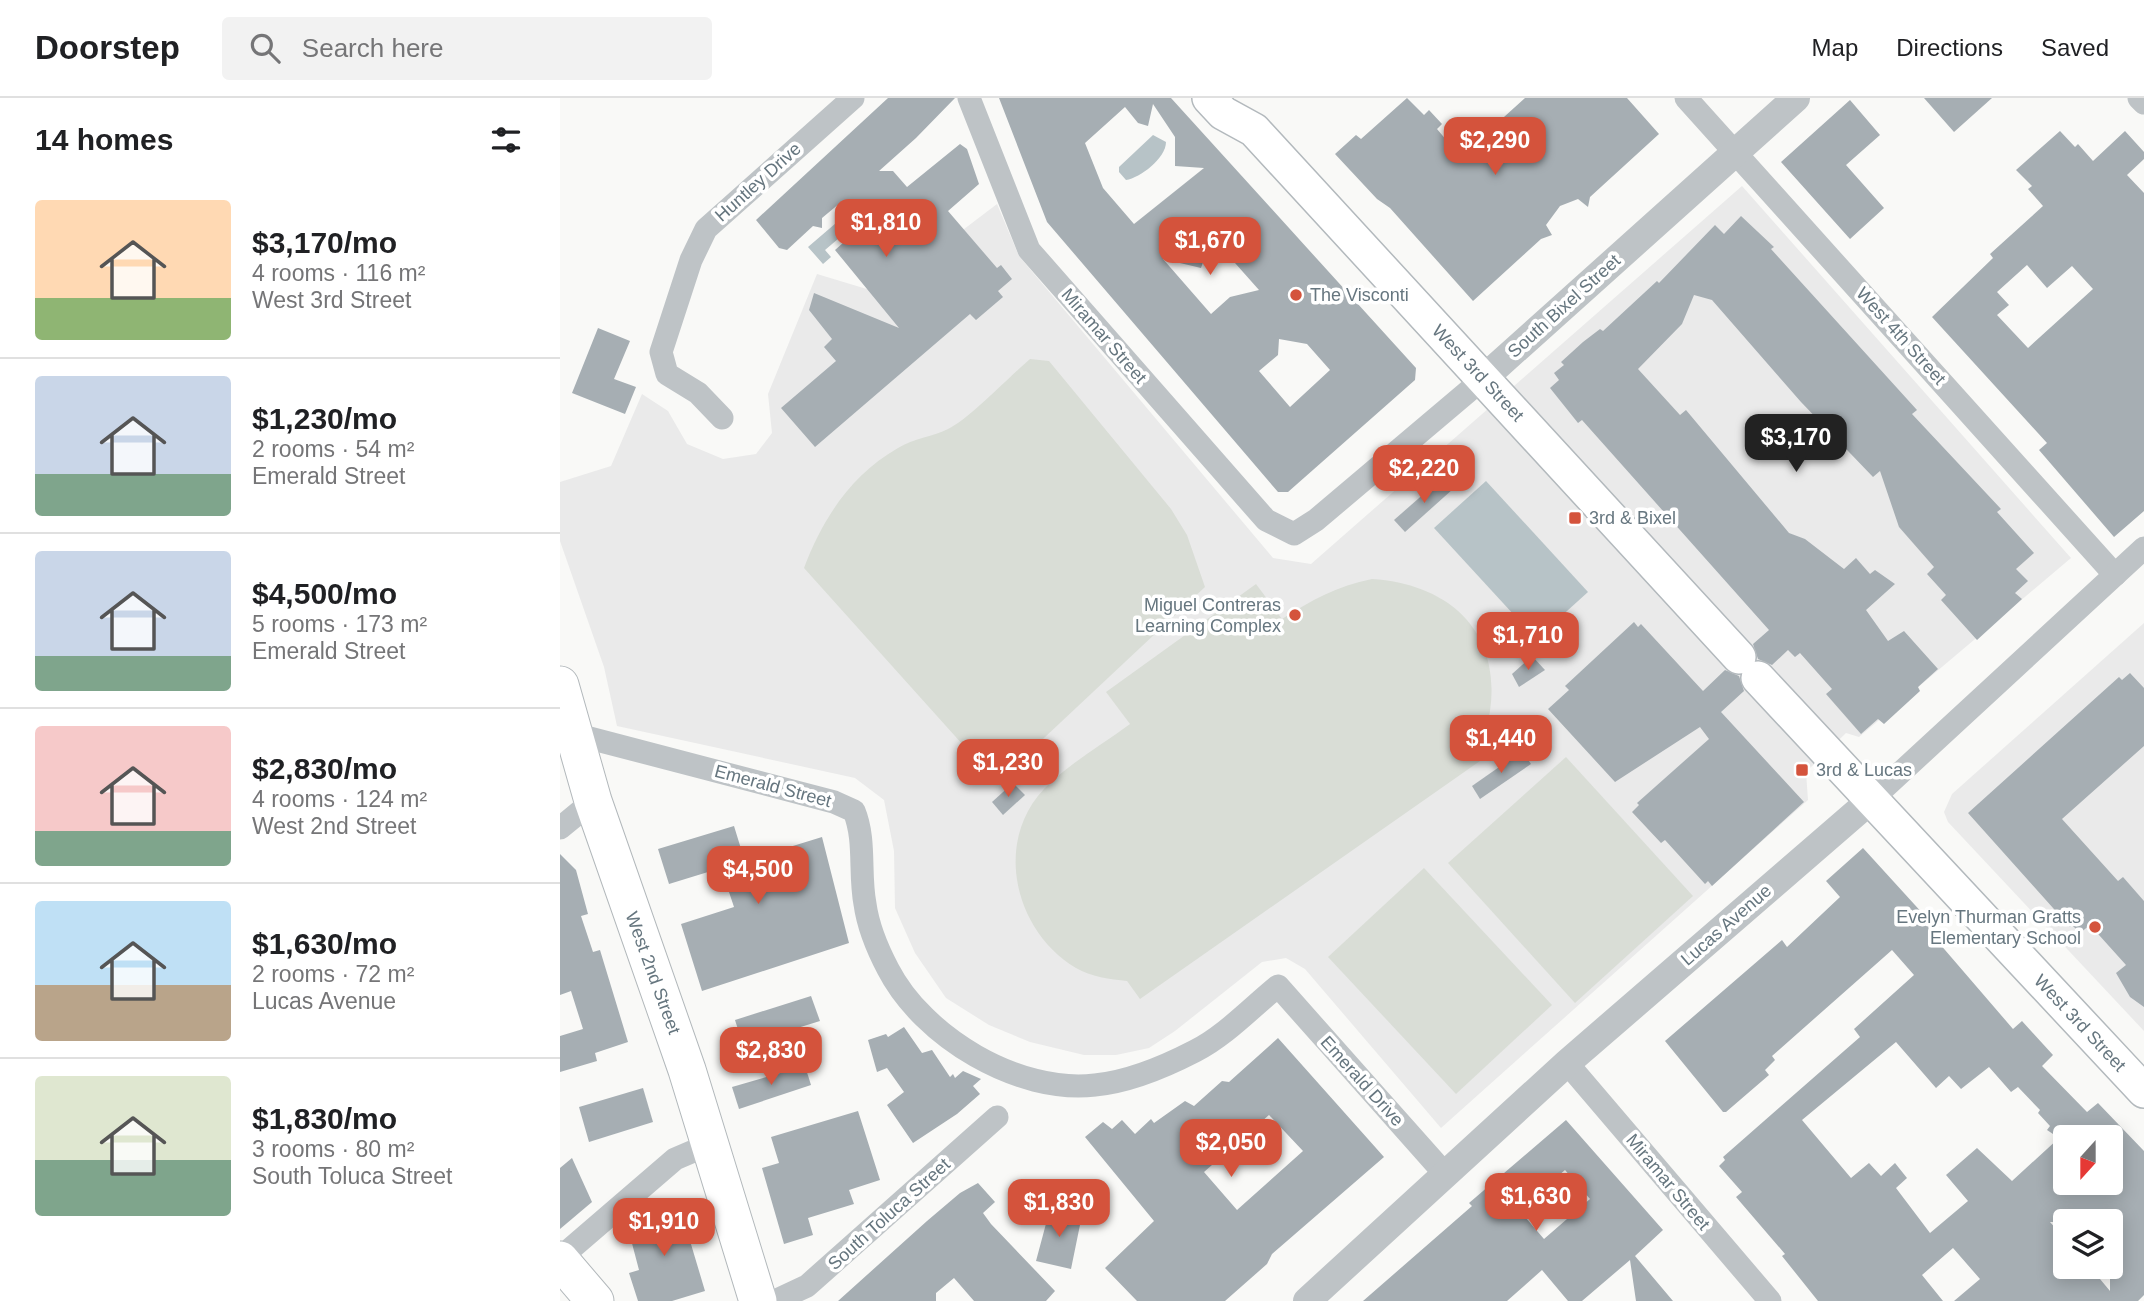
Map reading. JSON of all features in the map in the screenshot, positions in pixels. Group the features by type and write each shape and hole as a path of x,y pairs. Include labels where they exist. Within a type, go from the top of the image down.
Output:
{"main road":[{"name":"West 3rd Street","path":"1209,98 1223,113 1254,130 1748,668 2144,1091"},
{"path":"1242,98 1254,130"},
{"name":"West 2nd Street","path":"560,685 593,801 687,1070 758,1301"},
{"path":"560,1259 595,1301"}],"street":[{"name":"Huntley Drive","path":"722,418 698,393 667,374 661,352 691,260 706,229 853,98"},
{"name":"Miramar Street","path":"969,98 1029,250 1266,520 1294,534"},
{"name":"West 4th Street","path":"1686,98 2115,575"},
{"name":"South Bixel Street","path":"1294,534 1316,520 1484,378 1796,98"},
{"path":"2139,98 2144,103"},
{"name":"Lucas Avenue","path":"1307,1301 1567,1063 1871,800 2144,548"},
{"name":"Emerald Street","path":"574,734 834,802 854,811 861,828 865,905 889,971 918,1009 946,1036 977,1058 1011,1073 1049,1083 1094,1086 1144,1072 1196,1051 1278,986"},
{"path":"560,828 593,801"},
{"name":"Emerald Drive","path":"1278,986 1445,1174"},
{"name":"Miramar Street","path":"1567,1063 1770,1301"},
{"name":"South Toluca Street","path":"775,1301 807,1286 998,1118"},
{"path":"560,1259 675,1159 710,1144"}],"shaded area":[{"path":"1153,135 1166,142 1162,154 1145,171 1126,180 1119,172 1119,167"},
{"name":"Miguel Contreras Learning Complex","path":"1742,186 2071,558 1859,737 1846,733 1806,772 1808,800 1441,1128 1305,969 1286,958 1262,962 1175,1031 1149,1048 1116,1055 1084,1055 1030,1042 989,1025 946,998 915,953 895,908 894,851 884,800 855,778 617,726 604,667 560,541 560,482 611,466 642,394 668,411 687,444 723,459 756,454 772,433 768,394 817,274 880,293 997,204 1019,256 1273,558 1311,564"},
{"path":"836,223 845,233 825,250 831,257 823,264 808,247"},
{"path":"1030,359 1049,361 1171,509 1187,535 1205,587 1012,768 981,765 804,568 820,532 840,499 866,471 904,445 942,432 956,424"},
{"path":"1486,481 1588,592 1536,639 1434,528"},
{"path":"1372,579 1404,584 1431,593 1454,607 1472,626 1484,648 1491,674 1491,702 1485,734 1510,721 1520,733 1140,999 1127,981 1088,974 1055,952 1038,932 1026,910 1018,885 1016,860 1019,835 1028,811 1053,780 1130,724 1106,692 1256,584 1282,619 1325,594"},
{"name":"Evelyn Thurman Gratts Elementary School","path":"2144,623 2144,1031 1948,822 1944,812 1952,794"},
{"path":"1566,757 1693,896 1575,1003 1448,863"},
{"path":"1424,868 1552,1005 1456,1094 1328,957"}],"building":[{"path":"888,98 955,98 879,171 893,171 907,187 960,144 967,149 979,184 948,211 997,268 1001,265 1012,279 998,291 1003,297 976,320 970,314 815,447 781,408 836,361 824,347 832,339 809,310 814,293 899,328 835,250 861,227 840,203 822,218 822,228 813,226 787,250 779,248 756,220"},
{"name":"The Visconti","path":"999,98 1171,98 1416,368 1415,380 1288,492 1278,492 1047,222","holes":["1153,104 1175,137 1175,166 1204,168 1134,224 1103,188 1085,143 1125,107 1138,123 1148,126","1227,254 1259,290 1230,297 1211,314 1163,259 1201,268 1205,256","1279,339 1307,344 1330,370 1290,407 1259,371 1278,355"]},
{"path":"1407,98 1424,115 1429,110 1442,124 1437,129 1463,160 1473,145 1525,98 1627,98 1659,134 1590,197 1588,207 1578,199 1560,206 1546,225 1552,235 1541,239 1473,301 1390,208 1377,199 1335,154 1356,135 1361,139"},
{"path":"1924,98 1992,98 1954,132"},
{"path":"1850,100 1880,135 1846,165 1884,208 1850,239 1781,162"},
{"path":"2060,131 2075,147 2078,144 2093,161 2125,131 2144,152 2144,159 2127,175 2144,193 2144,511 2114,537 2039,450 2047,443 1932,317 1993,258 1990,254 2043,206 2028,189 2032,186 2016,170","holes":["2027,265 2047,288 2072,266 2093,289 2028,348 1997,315 2009,305 1997,292"]},
{"path":"1741,216 1774,247 1771,249 1917,410 1912,414 2001,509 1997,512 2034,553 2016,569 2028,581 2015,593 2022,599 1977,640 1941,600 1946,595 1927,574 1934,567 1899,527 1880,471 1873,477 1801,402 1712,300 1694,295 1682,324 1638,369 1680,415 1686,410 1789,533 1805,539 1844,569 1856,558 1870,574 1875,570 1895,584 1866,610 1888,641 1904,631 1938,669 1918,687 1920,691 1884,724 1878,719 1861,734 1826,694 1832,689 1800,653 1795,657 1788,650 1772,665 1758,659 1753,644 1769,630 1582,420 1578,423 1550,388 1559,380 1554,373 1564,365 1561,362 1583,342 1600,329 1603,331 1657,281 1659,283 1715,225 1724,234"},
{"path":"598,328 630,341 614,379 636,387 625,414 572,393"},
{"path":"1443,477 1453,489 1405,532 1394,520"},
{"path":"1634,622 1638,627 1641,624 1703,691 1725,670 1739,676 1744,691 1721,712 1804,802 1712,886 1708,881 1705,884 1665,840 1661,843 1632,812 1639,805 1637,803 1709,739 1700,727 1615,782 1548,709 1569,690 1565,686"},
{"path":"1532,656 1545,670 1519,687 1512,674"},
{"path":"2130,673 2144,688 2144,746 2062,819 2118,881 2123,877 2144,901 2144,1007 2130,997 2116,973 2126,965 2090,925 2080,933 2072,925 2070,927 1968,813 2119,677 2122,680"},
{"path":"1522,751 1531,764 1480,799 1472,786"},
{"path":"1013,783 1025,795 1003,815 992,802"},
{"path":"734,826 742,852 751,849 754,858 822,837 849,943 702,991 681,924 734,907 721,868 669,884 658,849"},
{"path":"1863,848 1945,938 1939,943 2013,1029 2022,1021 2053,1055 2042,1066 2087,1112 2098,1103 2119,1125 2053,1125 2053,1134 2047,1130 2050,1126 2038,1113 2040,1110 2018,1087 2011,1092 1989,1067 1961,1089 1949,1076 1936,1088 1896,1042 1802,1120 1851,1178 1869,1163 1881,1176 1895,1163 1907,1178 1896,1188 1930,1233 1968,1201 1946,1175 1977,1148 2012,1181 2053,1143 2053,1195 2123,1195 2123,1129 2144,1151 2144,1295 2138,1301 1954,1301 1980,1279 1953,1248 1922,1275 1943,1301 1818,1301 1782,1256 1785,1254 1736,1197 1742,1192 1719,1166 1725,1160 1723,1157 1860,1037 1854,1029 1914,975 1892,950 1772,1056 1775,1060 1765,1070 1769,1075 1726,1112 1723,1112 1665,1041 1782,940 1787,947 1840,897 1826,881"},
{"path":"560,854 576,870 588,914 581,916 593,952 600,950 628,1042 595,1053 597,1061 560,1072 560,1036 583,1029 571,991 560,995"},
{"path":"811,996 820,1021 743,1045 735,1020"},
{"path":"904,1027 922,1053 932,1050 950,1077 953,1074 955,1078 963,1071 981,1079 973,1086 980,1094 957,1114 913,1143 887,1105 904,1092 887,1068 877,1072 868,1040 886,1034 888,1037"},
{"path":"1278,1038 1384,1157 1272,1254 1267,1264 1225,1301 1137,1301 1105,1268 1154,1221 1085,1137 1103,1122 1112,1129 1122,1120 1135,1134 1151,1119 1154,1123 1185,1101 1194,1106 1222,1081 1229,1082","holes":["1269,1115 1303,1151 1237,1210 1204,1172"]},
{"path":"805,1066 811,1085 739,1109 732,1087"},
{"path":"643,1088 653,1122 589,1142 579,1107"},
{"path":"858,1111 880,1180 849,1190 854,1204 808,1218 813,1235 784,1244 762,1168 779,1163 771,1137"},
{"path":"1566,1120 1663,1230 1635,1256 1673,1301 1636,1301 1630,1260 1582,1301 1568,1301 1542,1270 1507,1301 1363,1301 1472,1206 1469,1203","holes":["1565,1170 1590,1199 1544,1239 1519,1210"]},
{"path":"572,1158 592,1202 560,1229 560,1168"},
{"path":"978,1183 995,1202 983,1213 1055,1291 1046,1301 974,1301 954,1278 936,1293 936,1301 838,1301 960,1193"},
{"path":"667,1199 670,1208 676,1206 679,1215 682,1214 705,1291 672,1301 638,1301 629,1273 639,1270 629,1232 642,1227 640,1222"},
{"path":"1051,1205 1069,1209 1067,1218 1081,1220 1071,1269 1036,1261"}],"place":[{"name":"The Visconti","path":"1296,295"},
{"name":"3rd & Bixel","path":"1575,518"},
{"name":"Miguel Contreras Learning Complex","path":"1295,615"},
{"name":"3rd & Lucas","path":"1802,770"},
{"name":"Evelyn Thurman Gratts Elementary School","path":"2095,927"}]}
